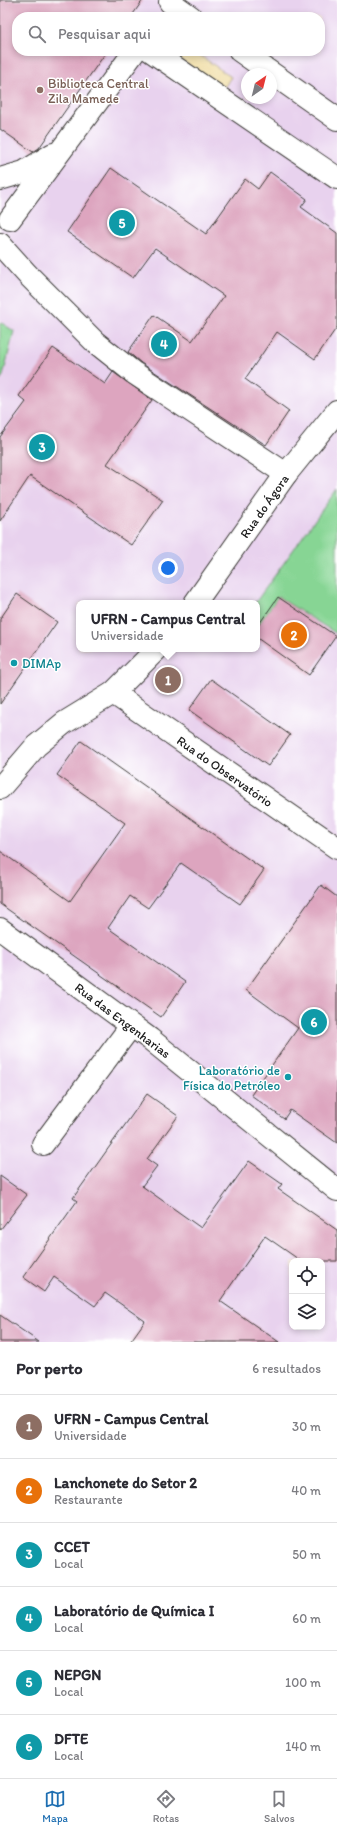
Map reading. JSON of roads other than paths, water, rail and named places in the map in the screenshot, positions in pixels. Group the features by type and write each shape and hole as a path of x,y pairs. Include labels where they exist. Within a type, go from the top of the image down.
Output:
{"lane":[{"path":"167,6 180,12"},
{"path":"5,223 131,56"},
{"path":"158,56 337,178"},
{"path":"247,56 337,119"},
{"path":"5,223 14,206 12,192 0,180 24,172 62,148"},
{"path":"0,244 27,274 100,346 134,373 286,474"},
{"name":"Rua do Ágora","path":"197,600 286,474 337,412"},
{"path":"0,788 36,746 64,723 113,693 154,652"},
{"name":"Rua do Observatório","path":"113,693 337,848"},
{"name":"Rua das Engenharias","path":"0,929 132,1026 337,1190"},
{"path":"43,1144 132,1026"}],"place":[{"name":"Biblioteca Central Zila Mamede","path":"40,90"},
{"name":"NEPGN","path":"122,223"},
{"name":"Laboratório de Química I","path":"164,344"},
{"name":"CCET","path":"42,447"},
{"name":"Lanchonete do Setor 2","path":"294,635"},
{"name":"DIMAp","path":"14,663"},
{"name":"UFRN - Campus Central","path":"168,680"},
{"name":"DFTE","path":"314,1022"},
{"name":"Laboratório de Física do Petróleo","path":"288,1077"}]}
